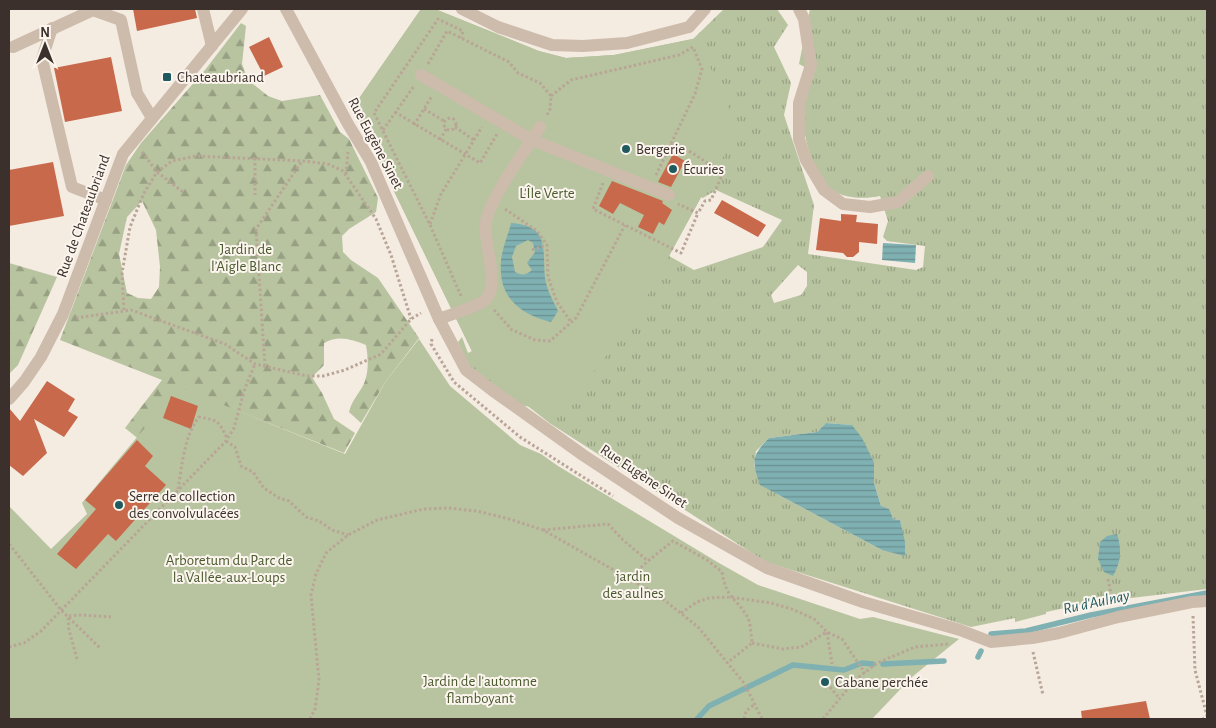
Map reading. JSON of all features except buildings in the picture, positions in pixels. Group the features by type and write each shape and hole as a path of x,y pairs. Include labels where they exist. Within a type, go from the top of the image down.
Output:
{"street":[{"path":"13,47 93,9 121,20 137,93 152,118"},
{"path":"203,9 212,46"},
{"name":"Rue de Chateaubriand","path":"9,399 24,382 41,357 63,314 122,154 242,9"},
{"name":"Rue Eugène Sinet","path":"286,9 348,124 371,162 438,316 466,370 583,455 678,518 767,568 863,602 992,642 1059,633 1117,617 1192,602 1207,601"},
{"path":"462,9 498,27 552,45 583,46 628,43 689,27 706,9"},
{"path":"799,9 804,19 811,66 799,103 799,139 806,160 824,190 843,204 870,207 898,202 928,176"},
{"path":"52,28 42,59 72,187 106,200"},
{"path":"421,75 532,140 669,195"},
{"path":"438,316 484,302 492,287 492,276 486,249 486,222 494,202 540,127"}],"path":[{"path":"461,38 464,31 438,19 374,113 430,225 466,308"},
{"path":"383,130 421,75 447,30 509,62 518,73 540,83 551,96 571,80 679,54 692,47 702,69 694,94 650,187"},
{"path":"414,125 434,92"},
{"path":"424,110 444,121"},
{"path":"395,112 480,163 500,130"},
{"path":"444,121 447,118 453,119 456,124 455,127"},
{"path":"440,140 446,129 444,121"},
{"path":"430,225 441,194 484,122"},
{"path":"446,129 452,130 455,127"},
{"path":"455,127 474,140"},
{"path":"133,142 157,172 183,192"},
{"path":"608,170 593,209 681,253 698,213 705,201 711,200 723,173 688,151 670,145"},
{"path":"124,310 122,273 130,227 144,193 157,172 172,162 196,156 302,160 328,164 343,170 376,220 391,255 411,319"},
{"path":"255,158 256,194"},
{"path":"265,366 256,229 302,160"},
{"path":"669,195 674,202 698,213"},
{"path":"494,202 537,231 547,245 548,277 557,302 571,322"},
{"path":"484,302 512,330 535,340 550,341 576,318 625,225"},
{"path":"532,250 547,245"},
{"path":"63,314 68,318 84,318 131,310 225,344 255,364 307,376 323,376 345,370 381,354 411,319 425,310 438,316"},
{"path":"9,647 24,643 41,631 226,440 234,428 245,388 255,364"},
{"path":"178,490 183,460 191,433 199,417 216,420 220,424 226,440 238,451 238,461 241,466 253,472 264,488 279,498 289,501 306,517 320,521 332,530 348,535"},
{"path":"310,719 315,709 319,680 311,595 316,574 326,553 348,535 377,520 424,509 448,508 477,511 542,530 658,595 698,627 744,683 762,719"},
{"path":"542,530 608,524 623,540 648,561"},
{"path":"630,578 673,541 707,560 722,572 724,586 730,597 748,618 752,644"},
{"path":"9,544 61,610 101,649"},
{"path":"1108,579 1114,604"},
{"path":"680,613 697,602 709,598 730,597 771,603 792,609 814,619 827,632 842,639 865,673"},
{"path":"1193,611 1195,670 1207,717 1203,719"},
{"path":"68,616 111,617"},
{"path":"68,616 69,630 77,659"},
{"path":"728,663 752,644 783,649 800,647 827,632"},
{"path":"827,632 832,664"},
{"path":"1032,638 1043,696"},
{"path":"823,719 855,680 877,663 915,646 953,644"},
{"path":"830,687 839,698"},
{"path":"744,719 746,711 755,704"}],"green space":[{"path":"421,9 435,9 539,51 566,58 614,55 693,39 724,9 777,9 788,25 774,47 791,83 784,115 814,205 808,254 916,270 923,267 925,246 887,241 883,237 888,221 880,196 856,198 837,193 820,177 811,158 804,128 803,107 814,72 799,64 810,9 1207,9 1207,589 1089,603 1046,612 1046,614 1015,622 1015,618 971,627 766,562 551,424 530,407 521,405 469,366 458,342 462,337 468,353 472,351 353,107","holes":["716,190 782,220 763,247 694,270 669,256 701,197 703,198","798,265 807,272 807,286 801,295 774,303 771,295","826,423 851,425 874,462 874,483 881,506 893,519 900,520 902,530 882,550 777,494 754,466 756,451 769,438 817,432"]},
{"name":"L'Île Verte","path":"421,9 435,9 539,51 566,58 614,55 697,38 732,115 735,135 632,324 551,424 481,370 353,107"},
{"name":"Jardin de l’Aigle Blanc","path":"241,23 246,26 242,64 248,80 268,96 282,101 320,95 340,132 349,139 378,198 376,212 349,229 342,236 343,252 351,260 378,278 419,338 386,381 361,423 349,412 366,377 368,363 366,345 345,339 334,339 324,343 324,365 312,377 334,419 355,433 344,453 238,411 210,406 157,454 125,428 162,380 60,340 126,165 141,143 205,70","holes":["142,201 156,230 160,267 159,287 151,299 138,298 127,293 119,254 127,217"]},
{"path":"9,263 57,277 18,365 9,374"},
{"name":"Arboretum du Parc de la Vallée-aux-Loups","path":"419,339 450,386 520,445 541,454 758,585 860,619 873,617 959,639 912,677 872,719 9,719 9,506 51,549 87,514 82,503 179,387 345,454 386,381"}],"water":[{"path":"511,223 533,229 539,234 542,241 546,283 558,311 551,322 529,314 512,302 507,294 501,273 501,261","holes":["528,240 533,243 535,252 527,263 532,270 524,274 515,272 512,257 516,246"]},
{"path":"883,243 916,245 915,263 882,260"},
{"path":"826,423 852,425 862,438 874,462 874,483 881,506 889,509 893,519 900,520 905,542 905,556 882,550 760,485 755,459 756,454 769,438 817,432"},
{"path":"1117,534 1120,555 1118,566 1113,576 1104,572 1098,559 1100,542 1107,536"}],"waterway":[{"name":"Ru d'Aulnay","path":"991,634 1026,631 1091,615 1207,593"},
{"name":"Ru d'Aulnay","path":"978,657 981,651"},
{"name":"Ru d'Aulnay","path":"883,664 944,661"},
{"name":"Ru d'Aulnay","path":"697,719 709,706 793,665 844,670 862,663 873,664"}],"place":[{"name":"Chateaubriand","path":"167,77"},
{"name":"Bergerie","path":"626,149"},
{"name":"Écuries","path":"673,169"},
{"name":"Serre de collection des convolvulacées","path":"119,505"},
{"name":"Cabane perchée","path":"825,682"}],"park label":[{"name":"jardin des aulnes","path":"633,584"},
{"name":"Jardin de l'automne flamboyant","path":"480,690"}]}
